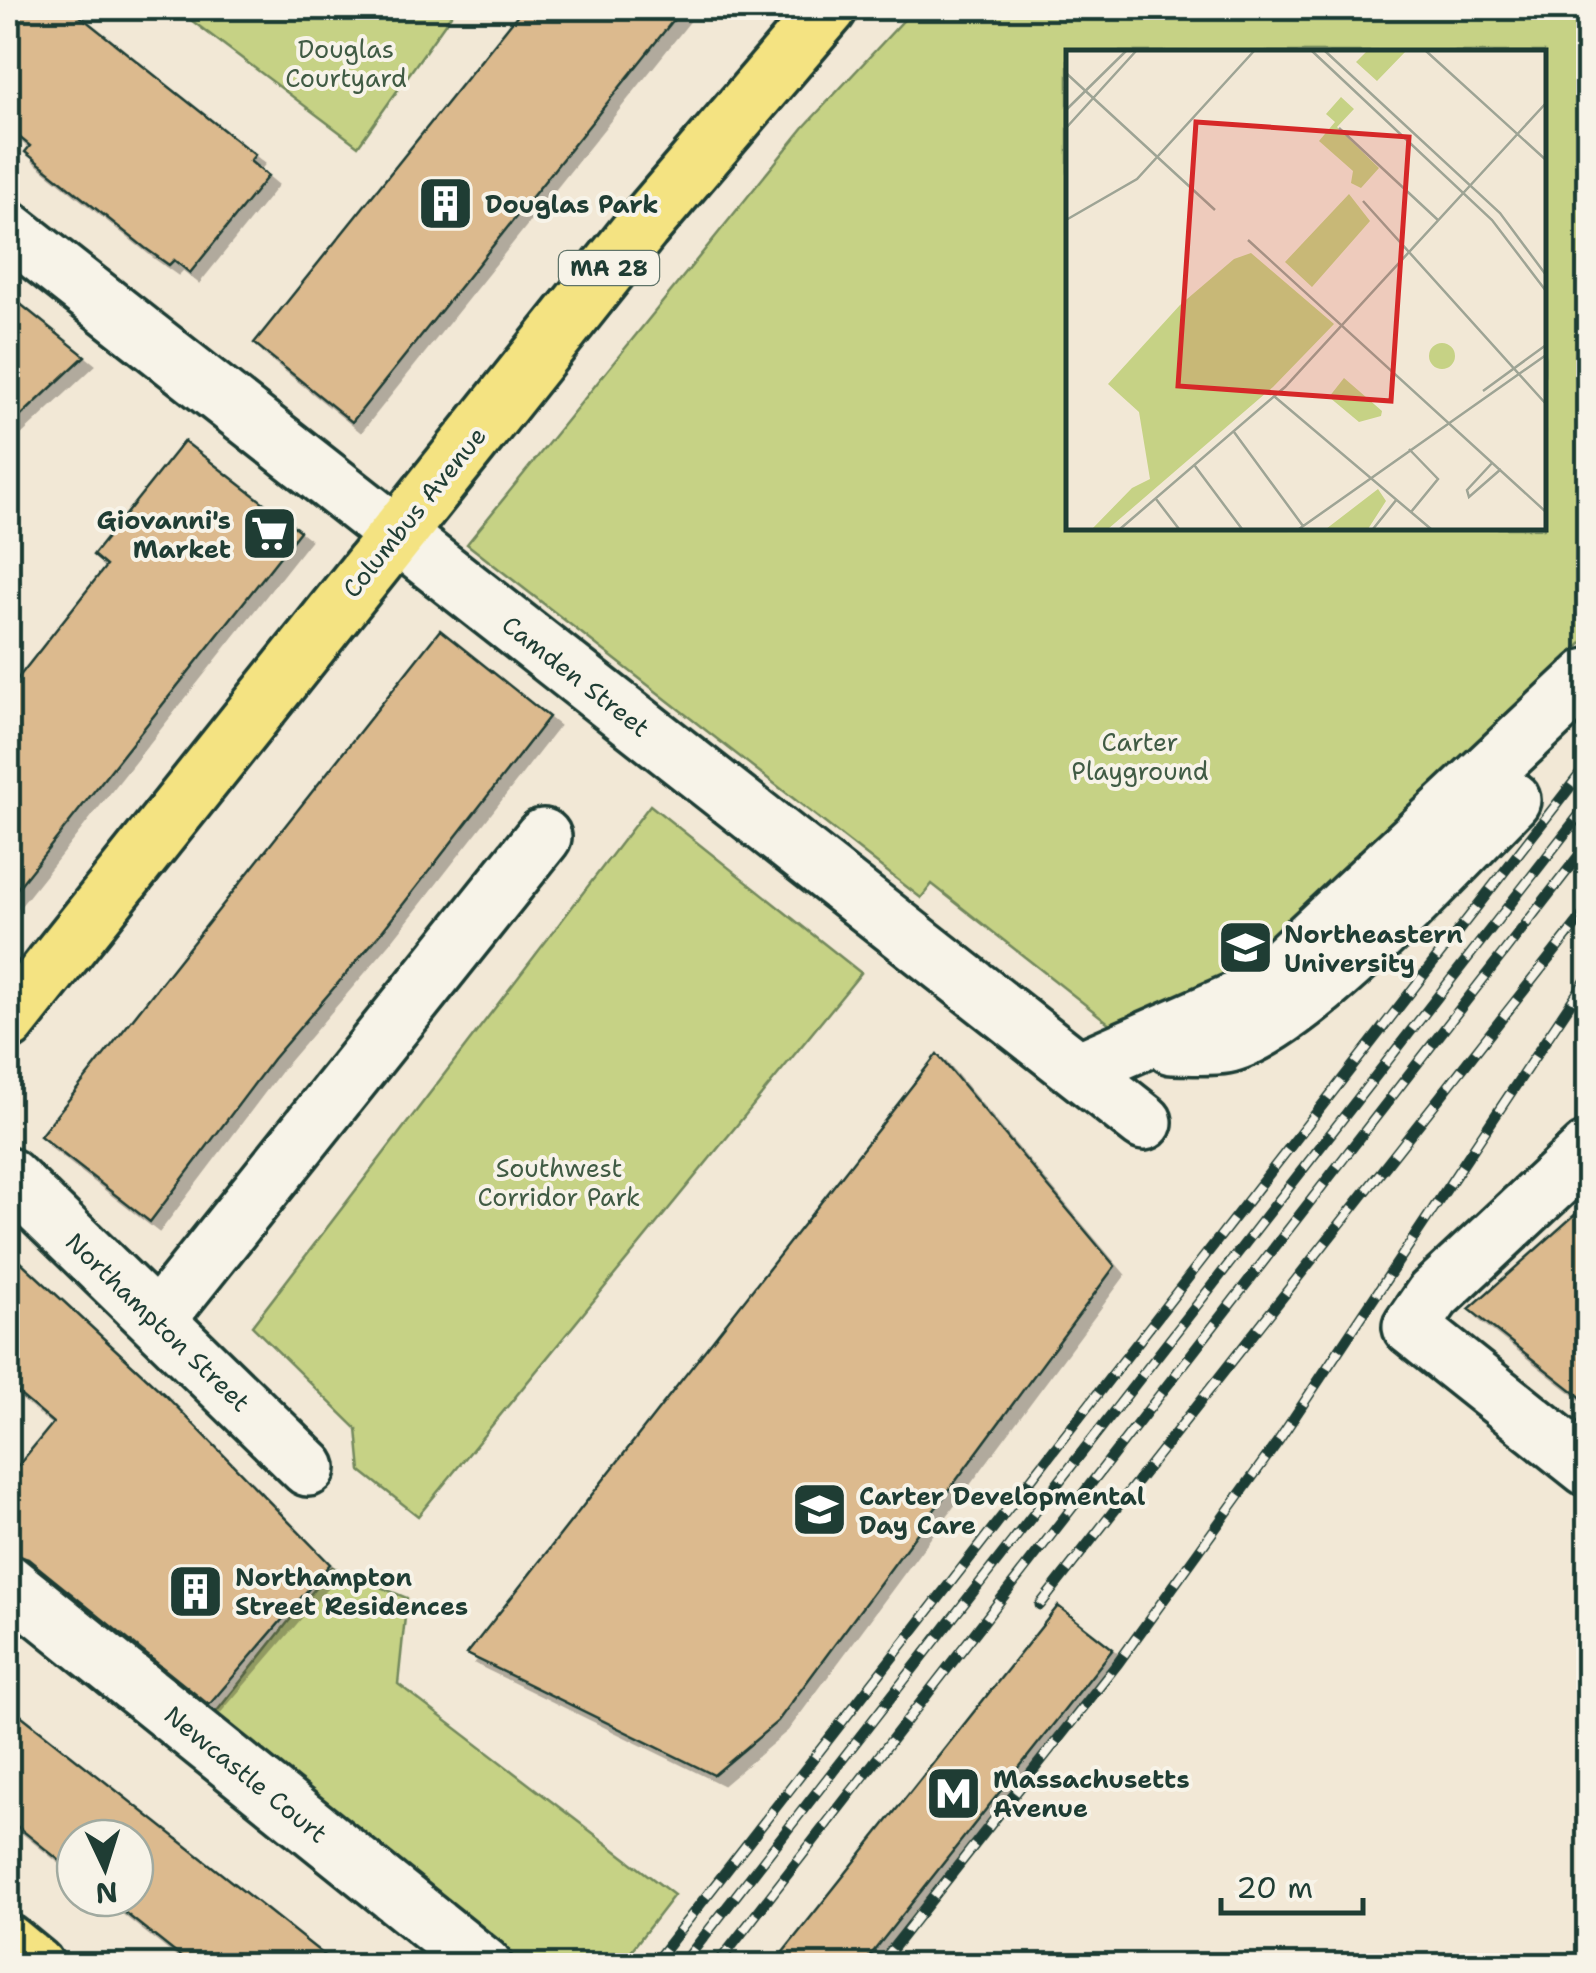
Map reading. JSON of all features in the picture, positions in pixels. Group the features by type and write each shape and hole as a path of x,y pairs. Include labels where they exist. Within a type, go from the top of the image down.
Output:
{"main road":[{"name":"Columbus Avenue","path":"8,1022 642,227 829,8"},
{"path":"8,1943 36,1966"}],"street":[{"name":"Camden Street","path":"8,230 1144,1122"},
{"path":"1078,1070 1251,994 1588,677"},
{"path":"1128,1047 1226,1045 1290,1012 1410,903 1522,790"},
{"path":"156,1320 543,838"},
{"path":"1588,1150 1446,1282 1411,1327 1588,1468"},
{"name":"Northampton Street","path":"8,1176 308,1468"},
{"name":"Newcastle Court","path":"8,1583 484,1966"}],"green space":[{"name":"Douglas Courtyard","path":"175,8 456,8 358,146"},
{"name":"Carter Playground","path":"915,8 1588,8 1588,637 1243,974 1115,1028 932,884 921,898 467,544 804,127"},
{"name":"Southwest Corridor Park","path":"650,805 861,973 418,1516 361,1471 357,1429 252,1326"},
{"path":"332,1567 407,1598 398,1684 674,1895 620,1965 506,1965 209,1721"}],"building":[{"path":"8,8 70,8 255,155 250,161 268,176 190,273 174,260 169,265 145,248 25,152 30,146 8,128"},
{"name":"Douglas Park","path":"523,8 683,8 352,422 254,343"},
{"path":"8,294 85,356 8,428"},
{"path":"184,441 300,531 8,900 8,691 106,566 93,555"},
{"path":"440,630 549,717 380,934 273,1059 150,1222 40,1136"},
{"path":"937,1054 1115,1266 778,1721 714,1775 467,1654"},
{"path":"1588,1203 1588,1403 1469,1309"},
{"path":"8,1250 166,1396 330,1564 209,1705 28,1559 8,1553 8,1478 53,1423 8,1385"},
{"name":"Massachusetts Avenue","path":"1058,1606 1113,1649 862,1966 772,1966"},
{"path":"8,1705 151,1818 55,1818 55,1857 8,1819"},
{"path":"155,1821 338,1966 192,1966 132,1918 155,1918"}],"railway":[{"path":"652,1966 1588,764"},
{"path":"681,1966 1588,804"},
{"path":"716,1966 1588,844"},
{"path":"1040,1605 1588,909"},
{"path":"879,1966 1118,1663 1279,1440 1588,977"}],"place":[{"name":"Douglas Park","path":"446,204"},
{"name":"Giovanni's Market","path":"270,534"},
{"name":"Northeastern University","path":"1245,948"},
{"name":"Carter Developmental Day Care","path":"820,1510"},
{"name":"Northampton Street Residences","path":"196,1591"},
{"name":"Massachusetts Avenue","path":"954,1793"}]}
